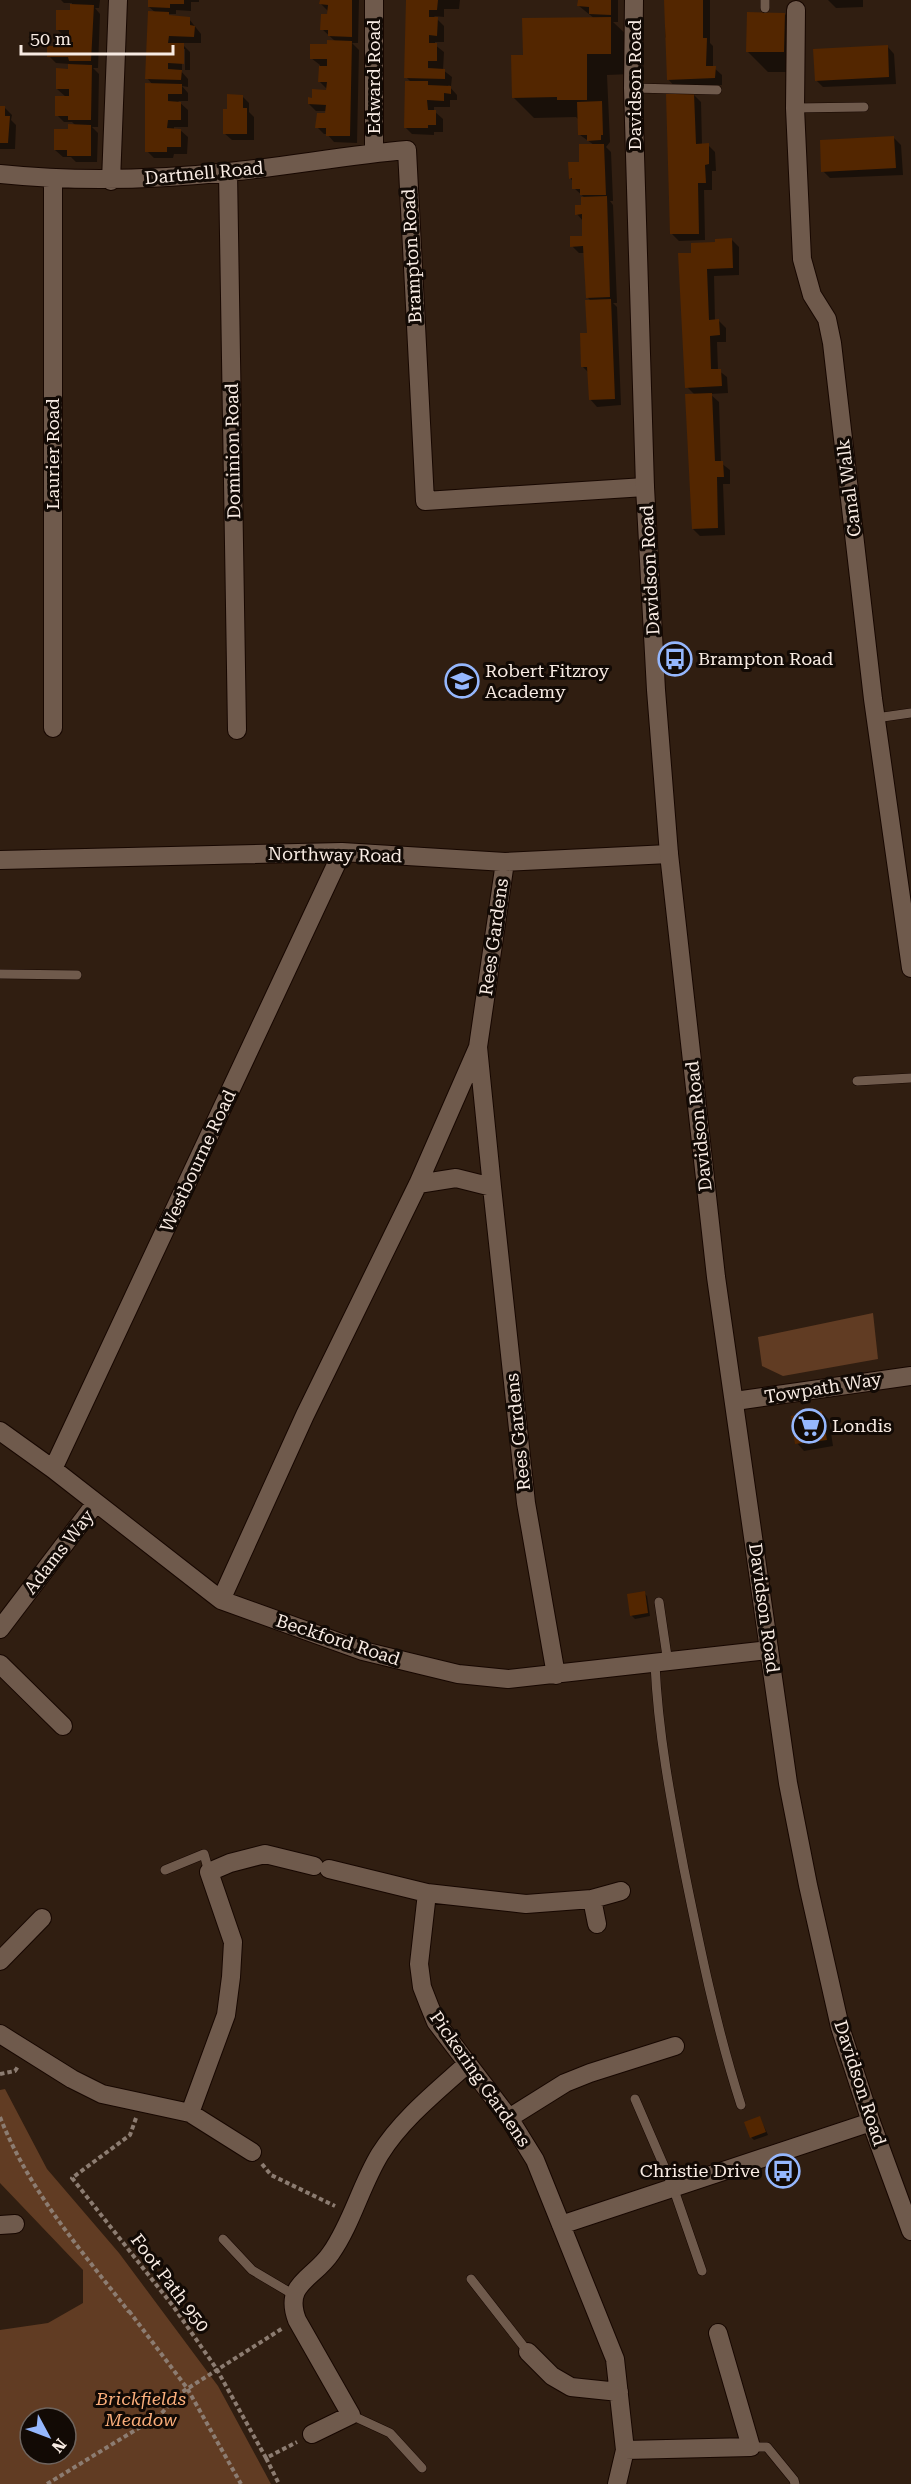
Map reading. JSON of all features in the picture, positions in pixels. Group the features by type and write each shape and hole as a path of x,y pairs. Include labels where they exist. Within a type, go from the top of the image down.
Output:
{"street":[{"path":"111,181 118,0"},
{"name":"Edward Road","path":"374,0 374,153"},
{"name":"Davidson Road","path":"634,0 633,88 645,487 656,690 669,854 716,1278 788,1783 808,1884 840,2026 871,2122 911,2231"},
{"name":"Canal Walk","path":"796,5 795,108 802,259 812,295 826,319 832,343 876,718 911,968"},
{"name":"Dartnell Road","path":"0,174 53,180 111,181 228,172 407,150"},
{"name":"Brampton Road","path":"407,150 425,501 645,487"},
{"name":"Dominion Road","path":"228,172 237,730"},
{"name":"Laurier Road","path":"53,180 53,728"},
{"name":"Northway Road","path":"0,860 342,852 505,862 669,854"},
{"name":"Westbourne Road","path":"52,1469 342,852"},
{"name":"Rees Gardens","path":"505,862 478,1047 526,1503 556,1675"},
{"name":"Rees Gardens","path":"221,1600 305,1415 418,1184 478,1047"},
{"path":"418,1184 456,1178 492,1187"},
{"name":"Towpath Way","path":"735,1401 911,1376"},
{"name":"Beckford Road","path":"0,1431 221,1600 363,1651 458,1674 508,1679 661,1664 770,1650"},
{"name":"Adams Way","path":"0,1629 96,1504"},
{"path":"0,1664 63,1726"},
{"path":"190,2113 226,2015 233,1954 233,1942 209,1872 230,1863 265,1854 427,1893 526,1904 592,1899 621,1891"},
{"name":"Pickering Gardens","path":"427,1893 419,1964 422,1987 436,2022 466,2065 509,2118 535,2160 561,2226"},
{"path":"592,1899 597,1923"},
{"path":"0,1961 42,1918"},
{"path":"0,2034 63,2074 102,2094 190,2113 252,2152"},
{"path":"509,2118 582,2076 675,2046"},
{"path":"312,2434 351,2415 297,2320 291,2305 295,2291 331,2254 380,2155 394,2135 466,2065"},
{"path":"616,2484 625,2450 615,2359 561,2226 871,2122"},
{"path":"625,2450 751,2446 717,2333"},
{"path":"528,2352 552,2376 571,2387 619,2392"}],"lane":[{"path":"633,88 717,90"},
{"path":"795,108 864,107"},
{"path":"876,718 911,713"},
{"path":"0,974 76,975"},
{"path":"857,1082 911,1078"},
{"path":"659,1602 661,1664 657,1700 672,1801 689,1896 717,2023 741,2105"},
{"path":"165,1870 204,1854 209,1872"},
{"path":"635,2099 673,2187 702,2271"},
{"path":"223,2239 252,2270 294,2295"},
{"path":"471,2279 528,2352"},
{"path":"351,2415 390,2433 422,2468"},
{"path":"751,2446 767,2447 779,2459 795,2484"}],"path":[{"name":"Foot Path 950","path":"140,2103 130,2135 72,2178 173,2306 216,2368 279,2484"},
{"path":"0,2117 9,2139 45,2204 187,2388 241,2484"},
{"path":"252,2152 271,2175 350,2213"},
{"path":"47,2484 160,2415 179,2394 216,2368 297,2320"},
{"path":"266,2458 312,2434"}],"green space":[{"path":"873,1313 878,1359 783,1376 762,1366 758,1337"},
{"name":"Brickfields Meadow","path":"5,2089 47,2169 119,2253 218,2386 271,2484 0,2484 0,2330 48,2323 83,2303 83,2270 0,2183 0,2090"}],"building":[{"path":"148,0 184,0 184,4 170,4 170,8 148,7"},
{"path":"320,0 352,0 352,37 328,36 328,30 320,30 321,14 327,14 328,5 319,4"},
{"path":"406,0 438,0 437,10 429,10 429,17 438,17 437,36 429,35 429,43 437,43 437,61 428,61 428,68 445,69 445,79 404,78"},
{"path":"578,0 611,0 611,15 589,14 589,7 577,6"},
{"path":"664,0 703,0 703,38 707,38 706,66 716,66 715,78 667,80"},
{"path":"70,4 94,5 91,61 69,61 68,57 47,57 47,46 56,46 56,36 69,37 69,30 56,30 56,10 70,10"},
{"path":"148,11 169,12 169,15 190,17 190,25 195,26 194,37 169,36 168,43 184,43 184,64 168,63 168,69 182,70 181,80 145,79"},
{"path":"747,12 785,13 784,52 746,52"},
{"path":"611,17 611,54 587,54 587,100 557,100 557,97 512,98 511,55 523,55 522,18"},
{"path":"327,40 352,41 350,136 326,136 326,128 315,128 317,113 325,113 326,105 308,104 308,97 312,98 312,89 326,90 327,82 318,82 319,66 327,66 327,59 310,59 310,44 327,44"},
{"path":"888,45 889,77 815,81 813,49"},
{"path":"68,64 92,65 91,120 68,120 68,116 55,116 55,96 69,96 69,89 56,89 56,68 68,69"},
{"path":"405,81 428,81 428,85 451,86 451,94 444,93 444,101 427,100 428,110 436,110 436,125 428,125 428,128 404,128"},
{"path":"145,83 182,84 182,94 168,94 168,101 181,102 181,120 168,120 167,128 181,129 181,147 167,147 167,152 145,152"},
{"path":"694,93 696,144 709,143 709,164 705,165 706,183 698,183 699,234 670,234 666,94"},
{"path":"227,94 243,95 243,108 247,108 247,134 223,134 223,109 227,109"},
{"path":"602,101 603,135 601,135 601,140 587,141 587,135 578,135 577,102"},
{"path":"0,106 5,106 5,116 10,116 8,143 0,143"},
{"path":"68,124 91,125 91,156 67,156 67,150 54,150 54,129 68,129"},
{"path":"894,136 896,168 821,172 820,140"},
{"path":"579,144 604,144 606,195 580,195 580,189 572,189 568,162 579,162"},
{"path":"607,196 610,297 586,298 583,246 570,247 570,236 582,236 582,214 575,215 575,205 581,205 581,197"},
{"path":"732,238 733,268 707,269 709,320 719,319 720,335 710,336 711,369 721,369 722,386 685,388 678,253 691,253 691,243 715,242 715,239"},
{"path":"611,299 615,399 589,400 587,367 581,367 580,333 587,333 585,300"},
{"path":"712,393 715,461 723,461 724,477 717,477 718,528 692,529 685,394"},
{"path":"822,1411 827,1440 795,1444 791,1416"},
{"path":"645,1591 648,1613 630,1616 627,1594"},
{"path":"760,2116 766,2132 750,2138 744,2122"}],"place":[{"name":"Brampton Road","path":"675,659"},
{"name":"Robert Fitzroy Academy","path":"462,681"},
{"name":"Londis","path":"809,1426"},
{"name":"Christie Drive","path":"783,2171"}]}
